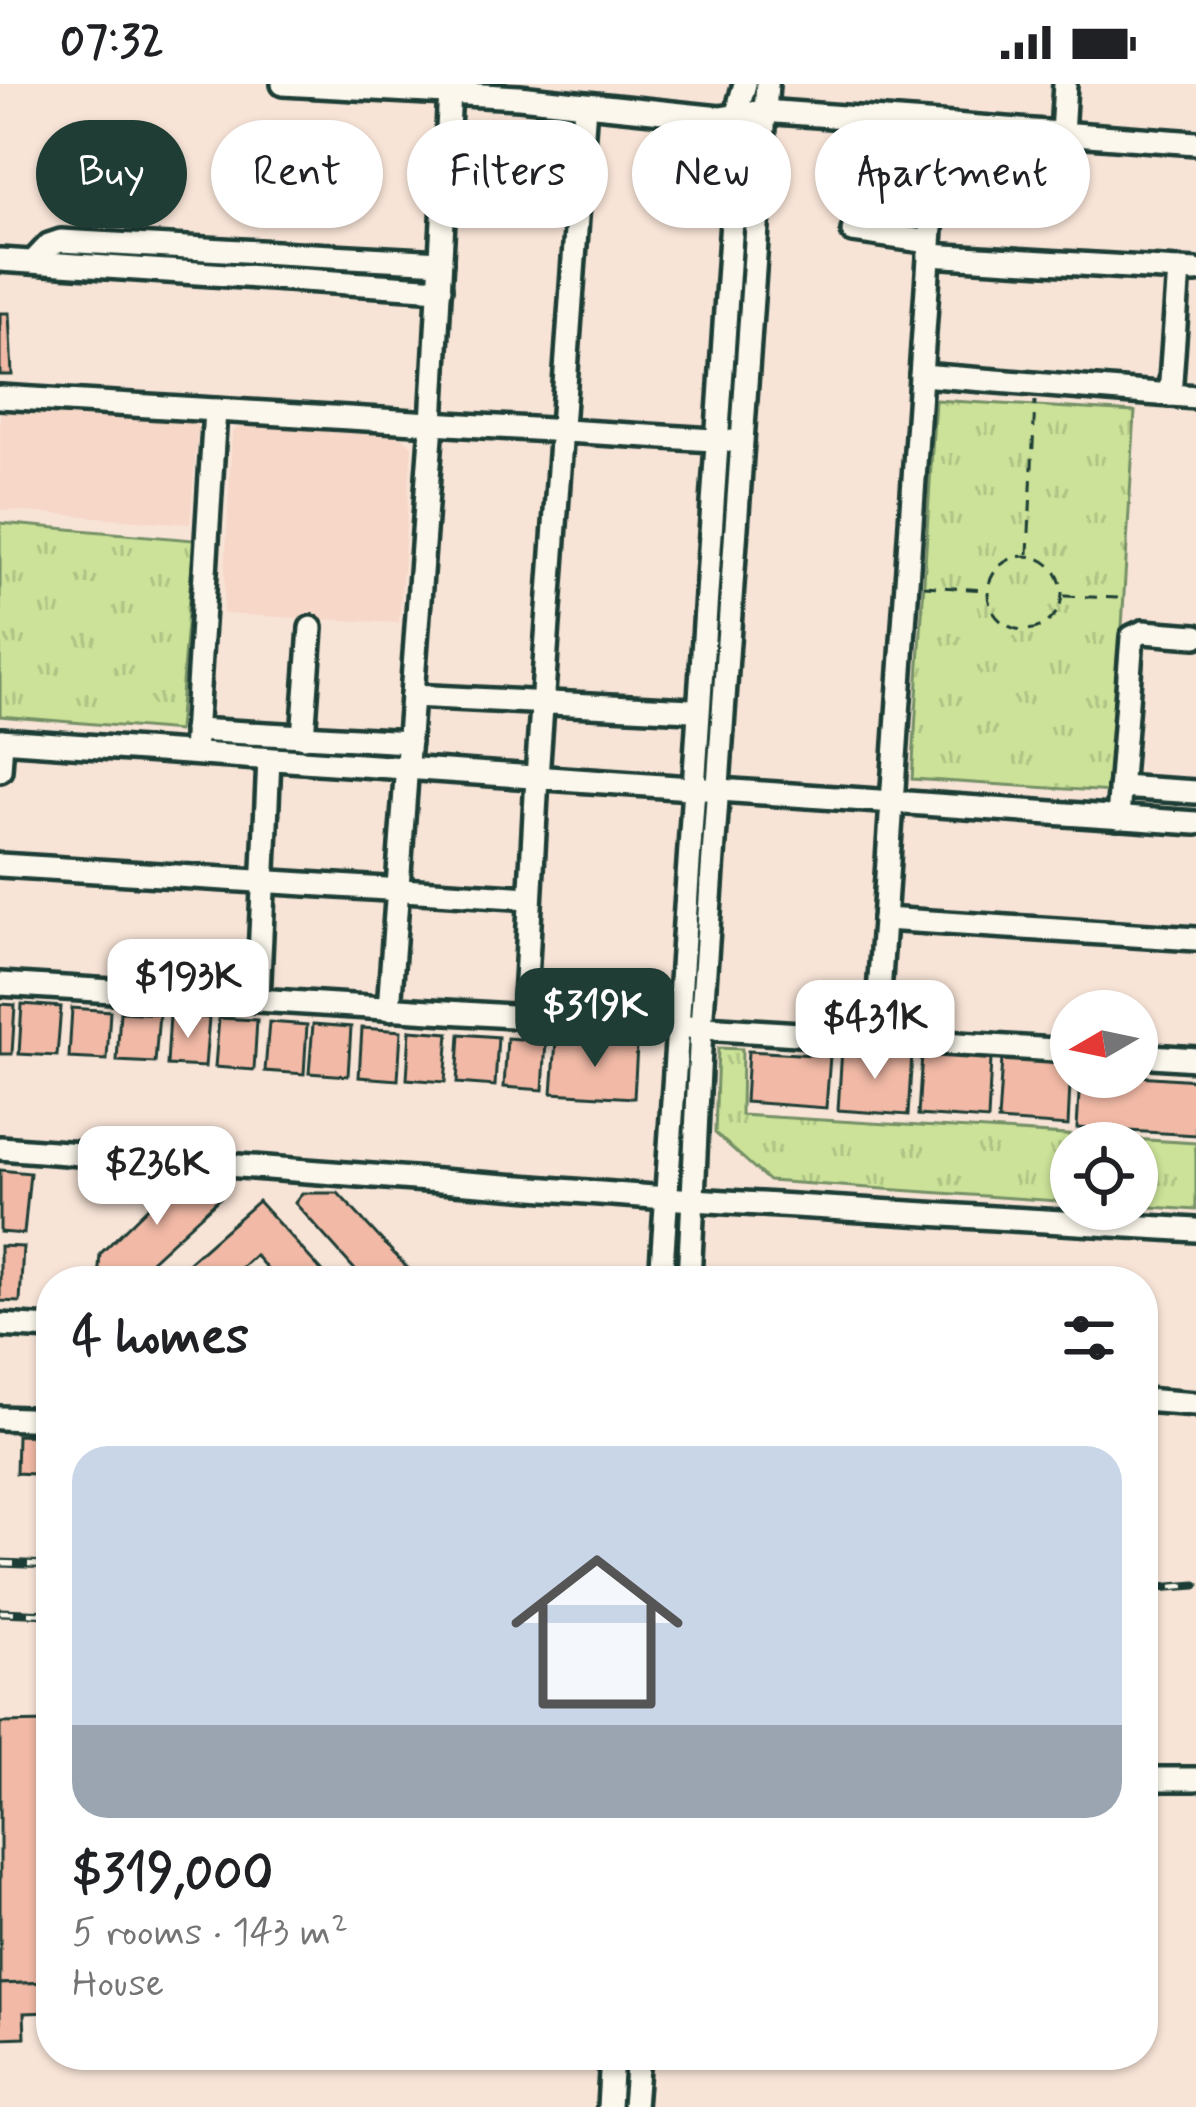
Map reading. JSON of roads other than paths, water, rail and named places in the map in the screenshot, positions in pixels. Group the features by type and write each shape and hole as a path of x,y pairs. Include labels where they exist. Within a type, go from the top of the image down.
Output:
{"street":[{"path":"284,84 519,91 585,105 739,117 763,111 868,120"},
{"path":"690,1266 717,440 739,117 746,84"},
{"path":"662,1266 677,1027 740,442 767,84"},
{"path":"1063,120 1065,84"},
{"path":"389,1009 432,423 448,88"},
{"path":"524,1017 536,777 585,105"},
{"path":"1090,136 1196,142"},
{"path":"876,1038 931,228"},
{"path":"854,231 929,249 1187,270 1170,395"},
{"path":"34,261 49,245 61,241 441,262"},
{"path":"0,260 440,289"},
{"path":"921,375 1196,397"},
{"path":"0,398 740,442"},
{"path":"195,742 215,410"},
{"path":"303,736 311,628"},
{"path":"1119,803 1134,634 1196,636"},
{"path":"412,696 691,710"},
{"path":"0,770 1,740 195,742 303,736 409,742"},
{"path":"195,742 269,759 705,789 1119,803 1196,792"},
{"path":"258,1000 269,759"},
{"path":"1119,803 1196,823"},
{"path":"0,865 530,898"},
{"path":"884,919 1196,939"},
{"path":"0,983 1050,1050"},
{"path":"1158,1056 1196,1059"},
{"path":"0,1148 693,1200 1196,1230"},
{"path":"0,1324 36,1327"},
{"path":"1158,1401 1196,1404"},
{"path":"0,1418 36,1419"},
{"path":"1158,1779 1196,1779"},
{"path":"609,2107 611,2070"},
{"path":"634,2107 637,2070"}],"railway":[{"path":"0,1563 36,1564"},
{"path":"1158,1588 1196,1585"},
{"path":"0,1612 36,1613"}]}
